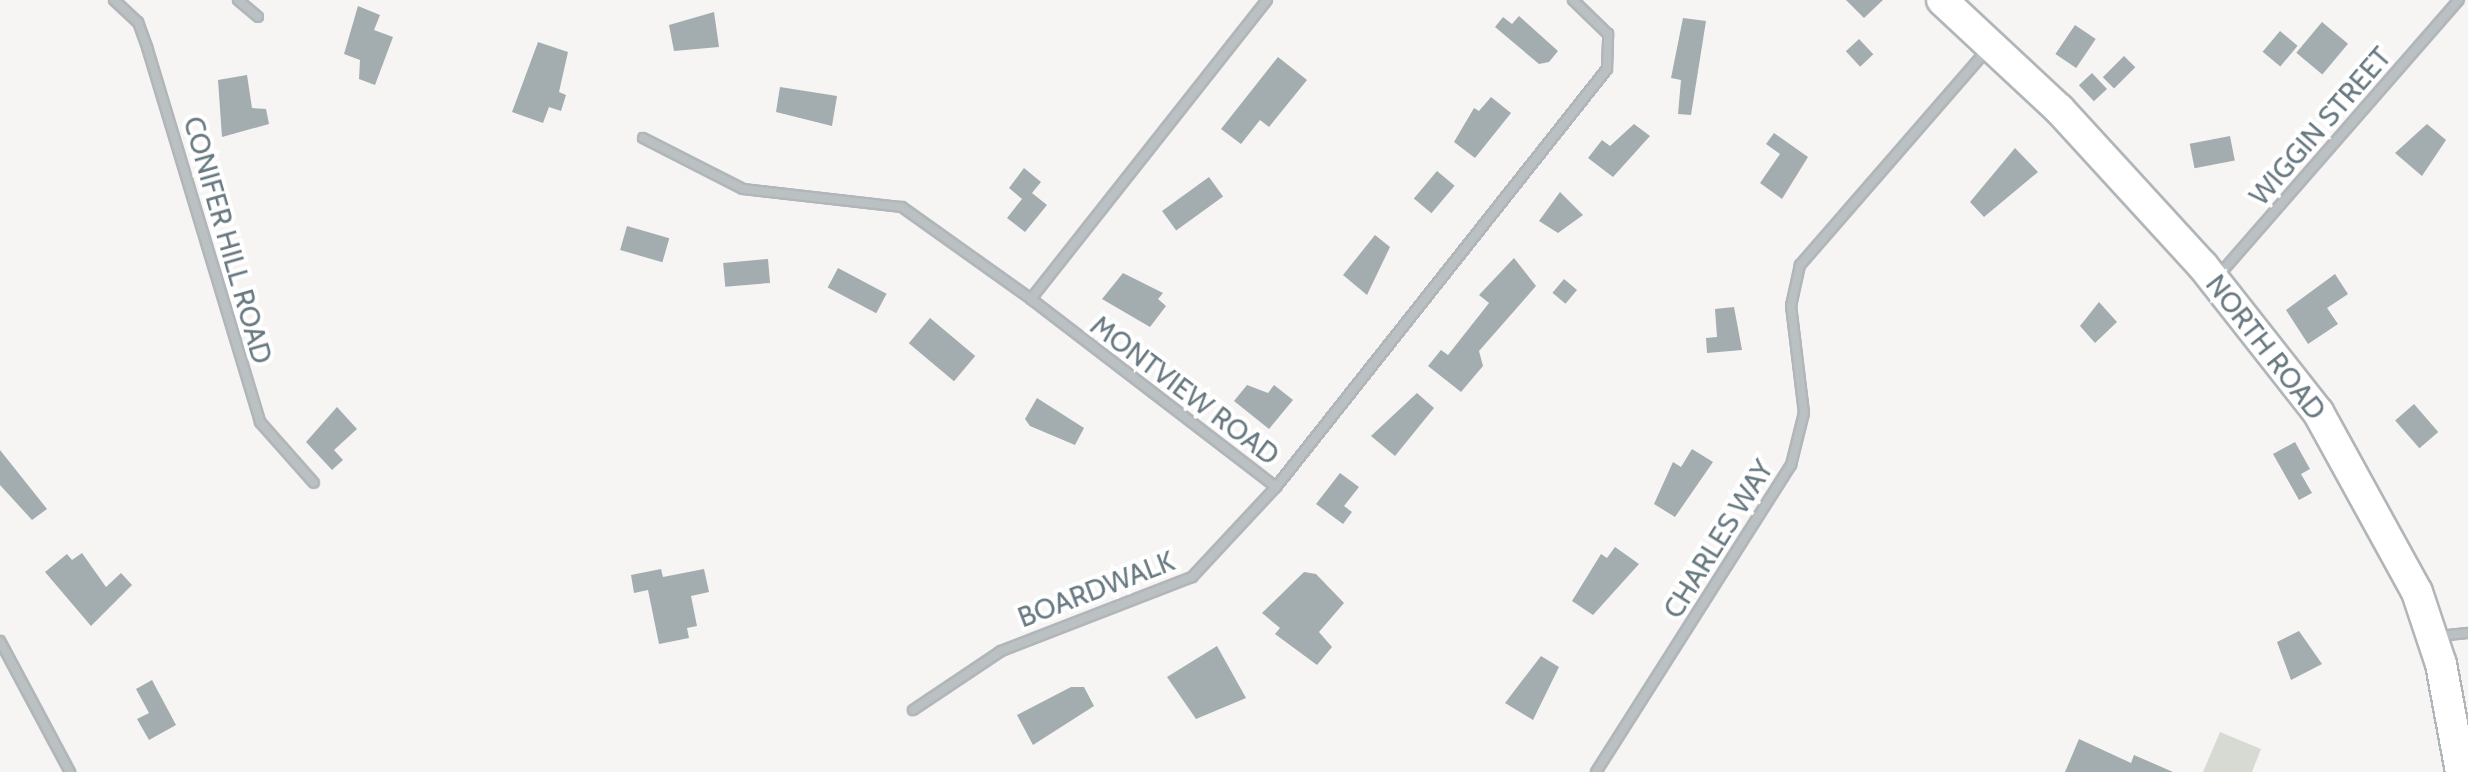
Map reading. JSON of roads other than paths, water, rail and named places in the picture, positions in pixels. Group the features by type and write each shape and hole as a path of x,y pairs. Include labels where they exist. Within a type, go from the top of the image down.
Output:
{"main road":[{"name":"NORTH ROAD","path":"1953,4 2215,280 2353,465 2434,637 2461,772"}],"street":[{"name":"CONIFER HILL ROAD","path":"114,0 138,22 147,47 260,422 314,483"},
{"path":"238,0 258,17"},
{"path":"1031,299 1267,0"},
{"name":"MONTVIEW ROAD","path":"643,138 743,189 902,207 1031,299 1276,487 1607,69 1608,34 1573,0"},
{"name":"WIGGIN STREET","path":"2215,280 2459,0"},
{"name":"CHARLES WAY","path":"1596,772 1791,465 1804,413 1791,306 1800,265 1991,45"},
{"name":"BOARDWALK","path":"913,710 1001,651 1192,577 1276,487"},
{"path":"2434,637 2468,633"},
{"path":"0,641 70,772"}]}
